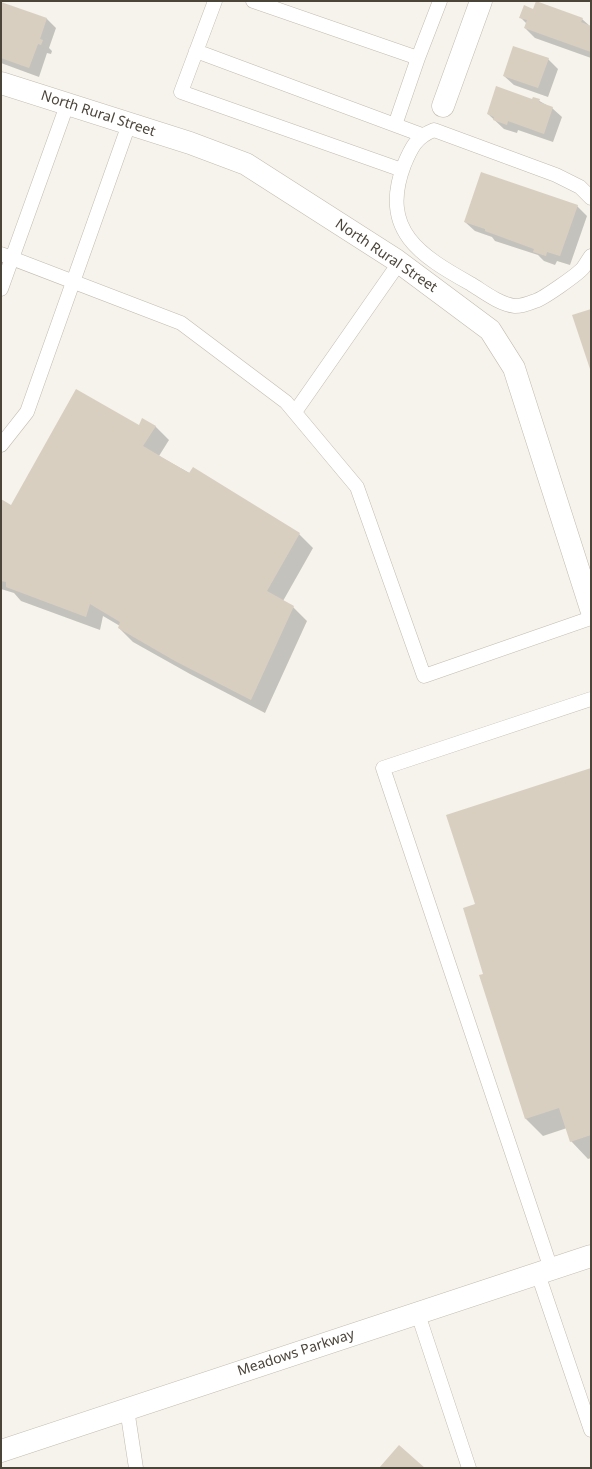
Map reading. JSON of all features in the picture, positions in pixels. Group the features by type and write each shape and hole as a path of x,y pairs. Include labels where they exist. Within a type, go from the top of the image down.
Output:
{"street":[{"path":"443,106 481,1"},
{"name":"North Rural Street","path":"1,83 190,143 246,164 399,263 490,330 514,368 591,609"},
{"name":"Meadows Parkway","path":"1,1451 591,1256"}],"lane":[{"path":"215,1 181,92 402,170"},
{"path":"254,1 418,58"},
{"path":"395,125 418,58 440,1"},
{"path":"196,51 422,135"},
{"path":"1,289 7,256 67,104"},
{"path":"1,445 27,412 129,124"},
{"path":"591,198 580,187 556,174 434,130 422,135 410,150 402,170 396,203 399,223 413,245 441,267 499,301 515,306 536,301 582,269 591,256"},
{"path":"7,256 181,323 286,402 357,486 424,676 591,618"},
{"path":"295,412 399,263"},
{"path":"591,699 383,768 545,1271 591,1430"},
{"path":"418,1314 469,1468"},
{"path":"127,1409 136,1468"}],"building":[{"path":"536,1 583,18 581,22 591,26 591,52 524,28 527,20 519,18 524,5 533,9"},
{"path":"1,2 47,18 40,39 43,40 41,45 38,44 29,68 1,58"},
{"path":"513,46 549,58 538,88 503,76"},
{"path":"496,86 532,99 533,97 540,99 539,102 553,107 544,134 508,121 507,125 493,120 494,117 487,114"},
{"path":"481,172 578,205 560,256 547,252 546,256 533,252 534,249 464,222"},
{"path":"591,309 591,372 572,315"},
{"path":"76,389 139,425 142,418 156,426 143,446 189,473 193,467 300,533 267,591 294,606 251,700 175,661 118,628 120,622 90,604 86,617 6,587 6,582 1,581 1,499 11,505"},
{"path":"591,768 591,1135 570,1142 559,1108 525,1119 479,975 483,974 463,908 475,904 446,815"},
{"path":"399,1445 425,1468 379,1468"}]}
